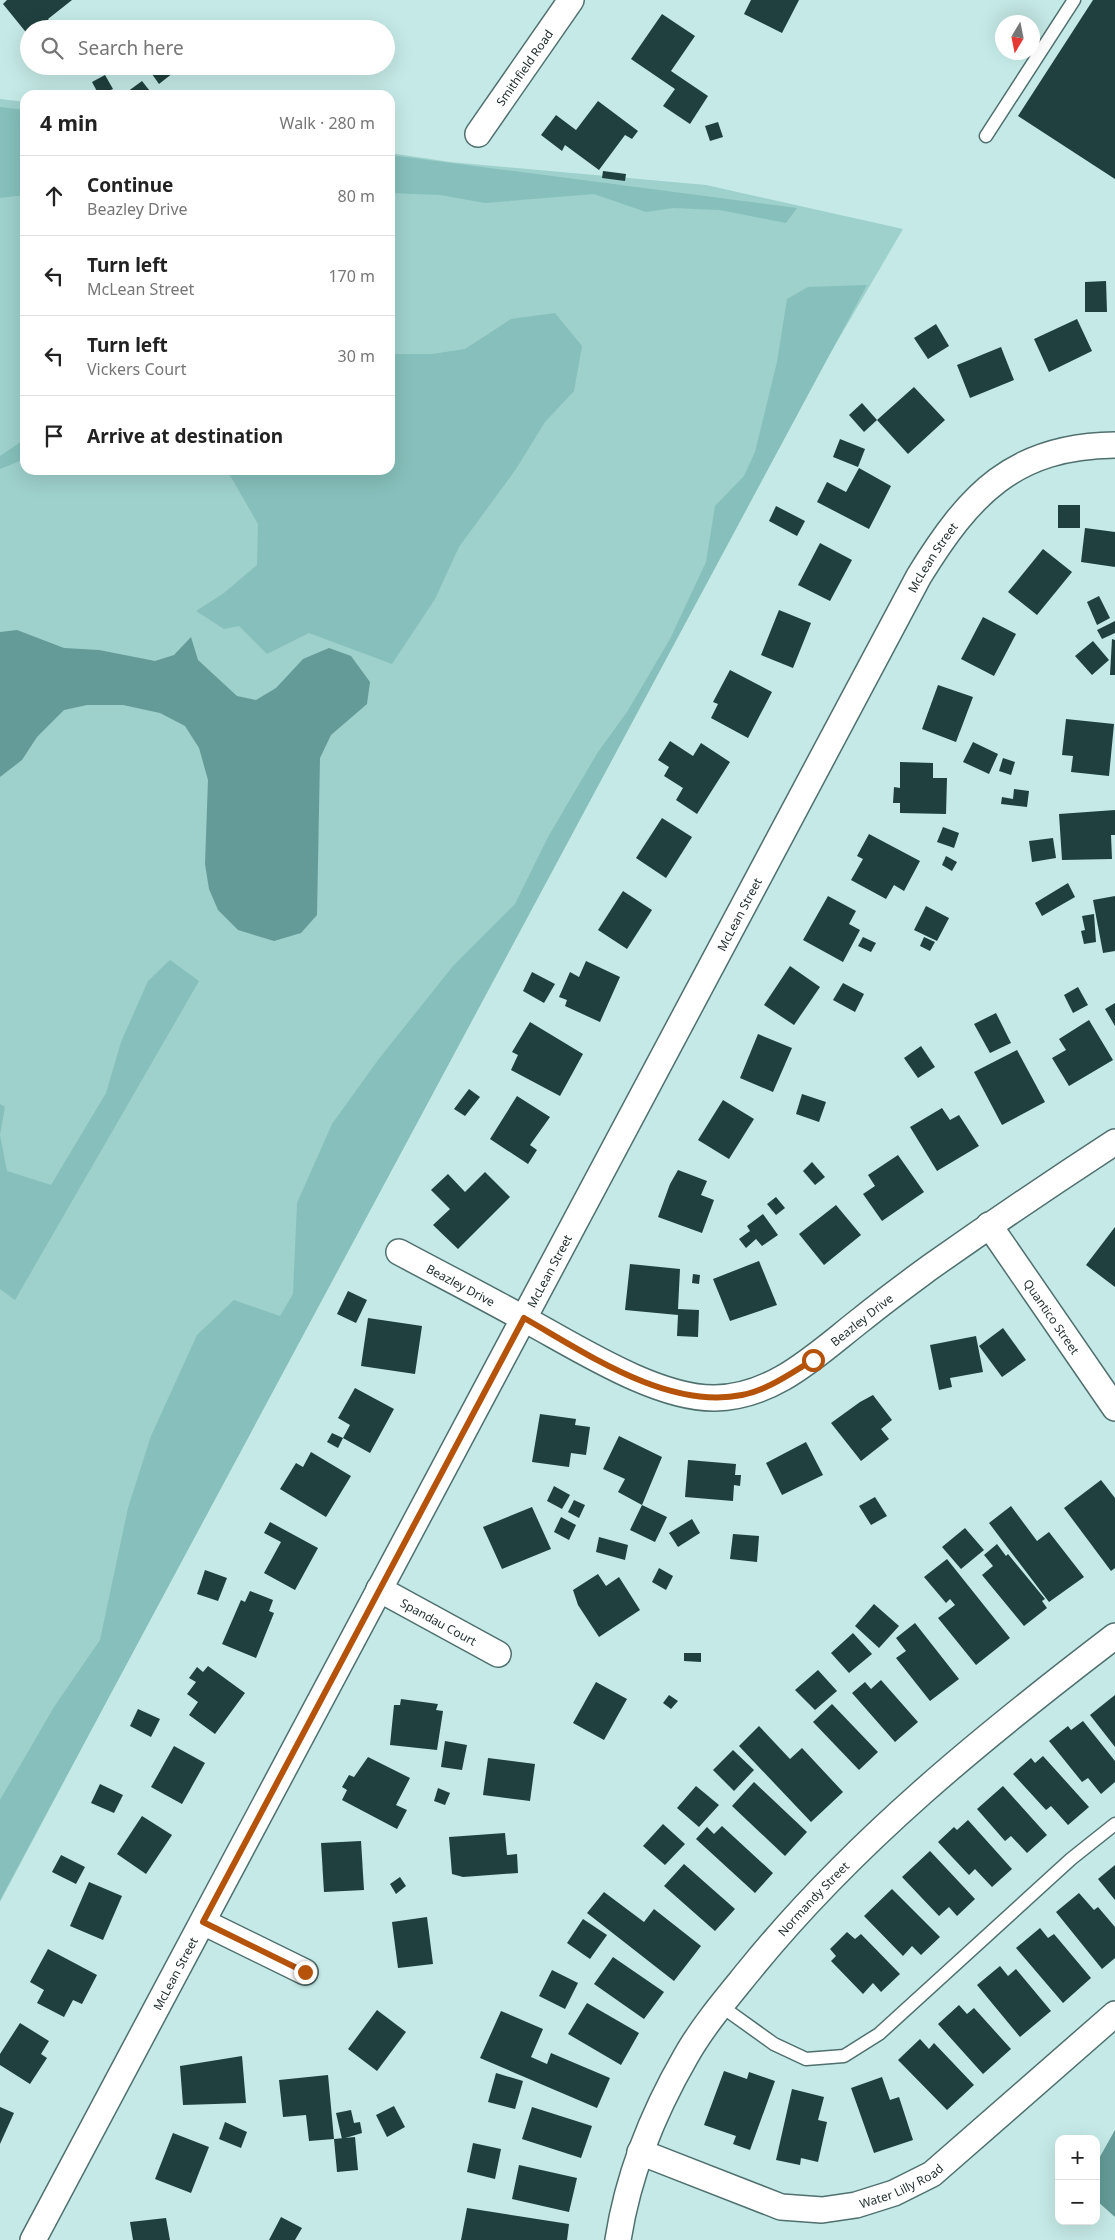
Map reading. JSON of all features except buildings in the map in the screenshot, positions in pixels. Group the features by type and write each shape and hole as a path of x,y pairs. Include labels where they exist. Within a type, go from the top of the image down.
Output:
{"street":[{"name":"Smithfield Road","path":"478,134 570,0"},
{"name":"McLean Street","path":"33,2240 784,832 855,693 919,576 944,536 974,500 1000,477 1030,460 1061,450 1093,445 1115,445"},
{"name":"Beazley Drive","path":"399,1252 618,1370 658,1387 692,1396 714,1398 743,1395 764,1388 813,1360 861,1319 989,1225 1115,1142"},
{"name":"Quantico Street","path":"989,1225 1115,1408"},
{"name":"Spandau Court","path":"379,1589 498,1654"},
{"name":"Normandy Street","path":"618,2240 620,2223 640,2152 658,2108 686,2055 721,2006 773,1941 851,1859 952,1767 1042,1692 1115,1636"},
{"path":"203,1922 305,1972"},
{"name":"Water Lilly Road","path":"640,2152 781,2207 822,2210 856,2205 894,2193 932,2174 1115,2014"}],"lane":[{"path":"986,136 1074,0"},
{"path":"721,2006 774,2044 806,2058 844,2056 879,2034 1071,1860 1115,1824"}],"shaded area":[{"path":"0,99 20,101 20,475 395,475 395,154 450,162 706,185 903,229 752,487 0,1902"},
{"path":"0,107 20,109 20,196 0,198"},
{"path":"395,156 797,208 786,223 720,210 673,208 646,212 594,194 485,203 440,195 395,193"},
{"path":"867,285 0,1900 0,1800 54,1707 100,1640 128,1508 151,1436 197,1335 234,1300 280,1316 293,1294 297,1203 332,1124 378,1060 453,966 515,904 548,837 598,752 627,712 670,639 706,562 715,506 744,476 755,452 777,362 787,299 808,287"},
{"path":"555,313 582,346 574,391 545,422 516,469 459,547 435,599 392,664 309,633 267,654 239,626 224,629 196,611 224,593 257,565 258,524 228,475 395,475 395,354 432,354 465,349 511,319"},
{"path":"20,442 20,461 0,469 0,456"},
{"path":"17,630 64,648 99,650 155,661 174,655 191,637 198,660 237,696 256,700 276,688 303,659 329,648 351,656 370,682 367,704 331,735 320,758 317,915 301,933 274,941 238,930 218,910 209,889 205,864 208,780 199,748 185,726 160,713 123,705 87,705 64,710 37,737 22,760 0,777 0,632"},
{"path":"170,960 199,981 15,1300 0,1289 0,1135 7,1171 51,1185 106,1093 121,1042 148,981"},
{"path":"0,1104 5,1107 0,1135"},
{"path":"1115,2130 1115,2217 1100,2204 1100,2157"}],"route":[{"path":"305,1972 203,1922 524,1318 618,1370 658,1387 692,1396 714,1398 743,1395 764,1388 813,1360"}]}
